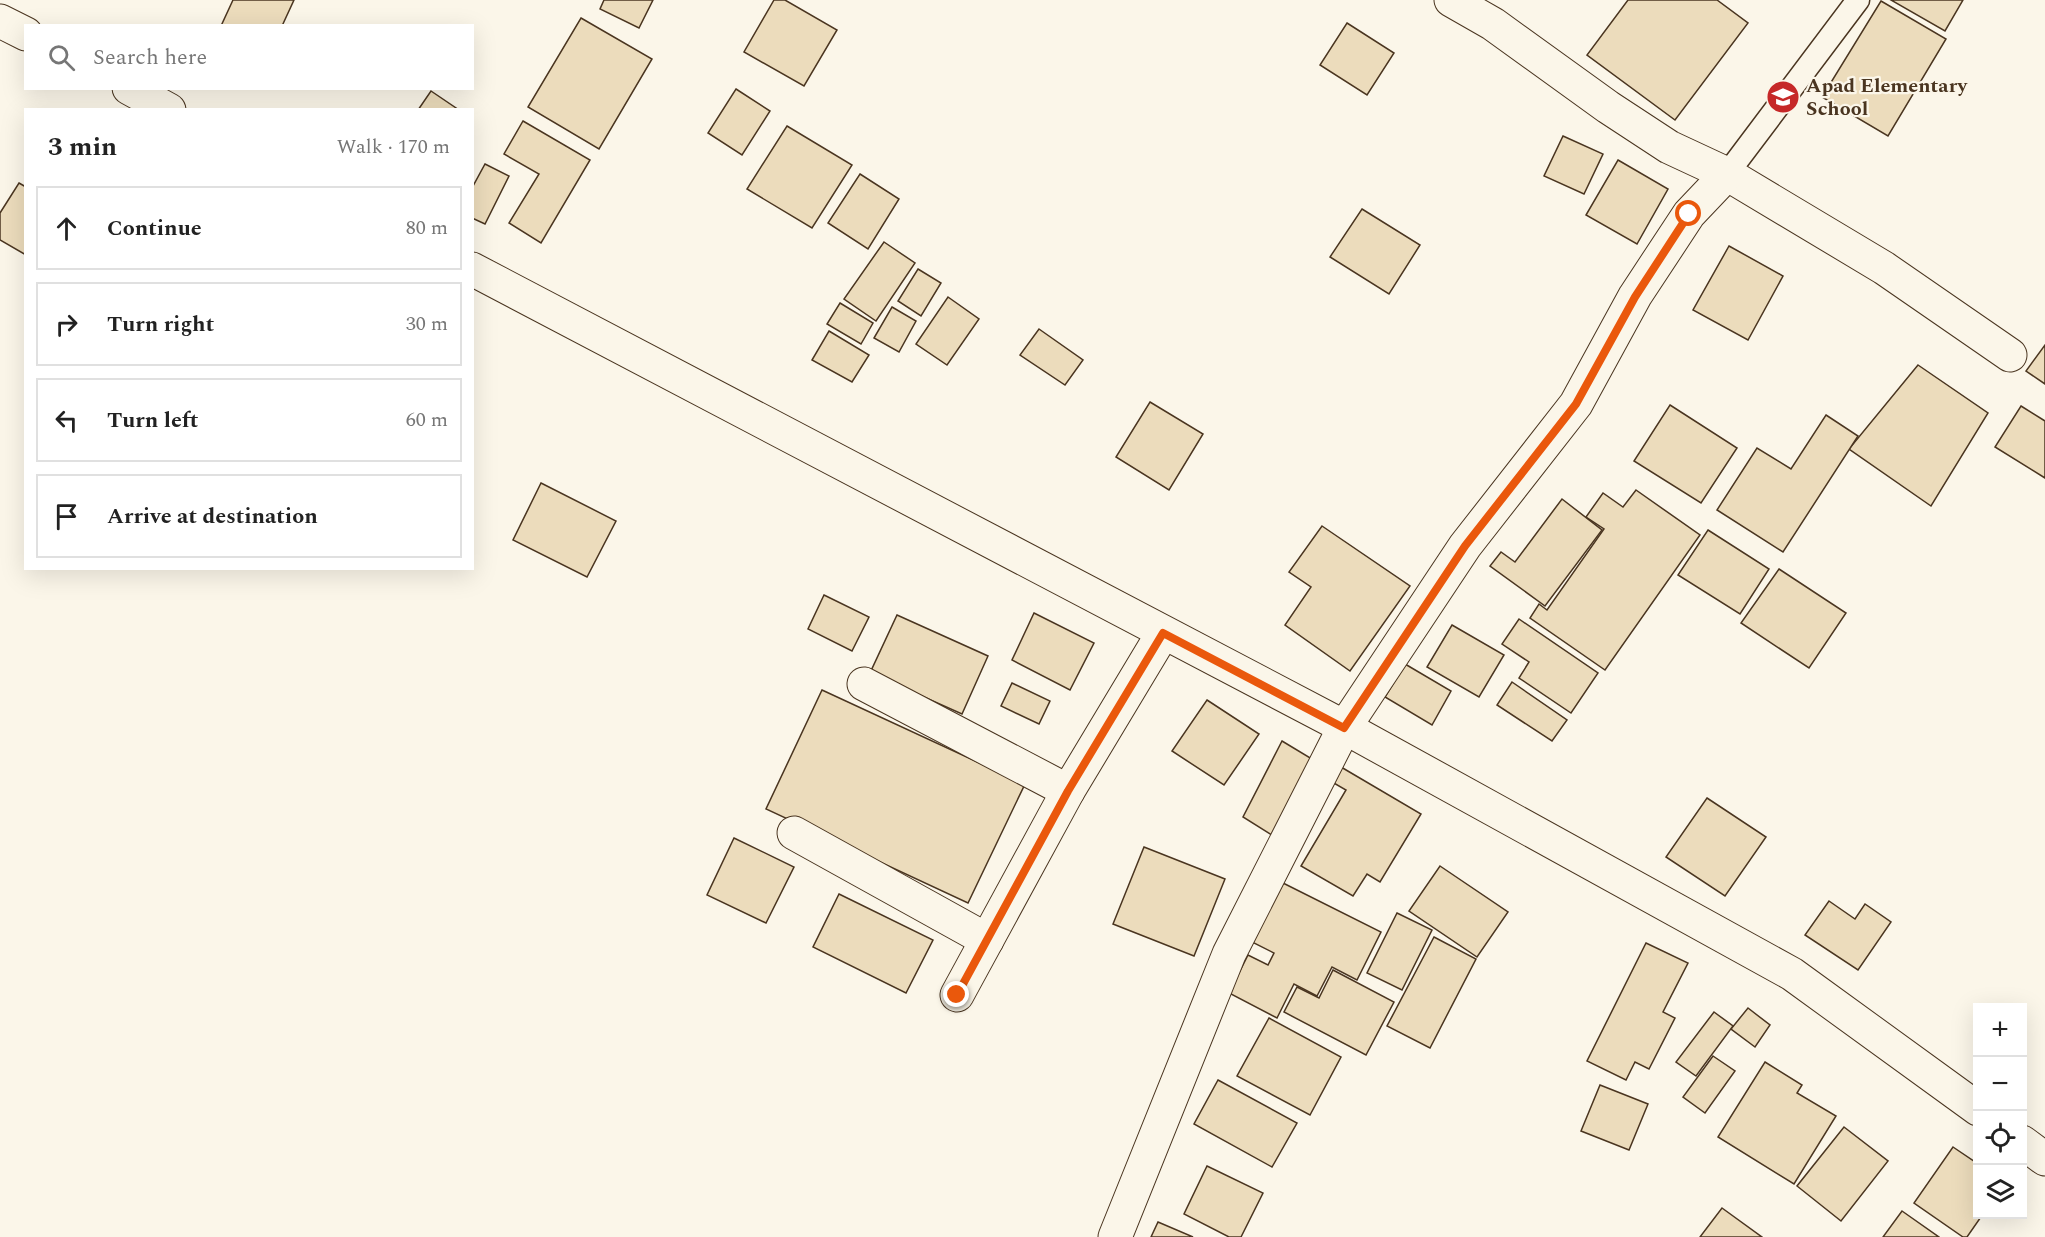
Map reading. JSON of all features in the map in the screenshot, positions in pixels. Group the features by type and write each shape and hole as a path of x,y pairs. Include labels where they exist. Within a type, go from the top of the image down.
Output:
{"street":[{"path":"1451,0 1493,24 1599,101 1669,147 1727,174 1884,268 2010,355"},
{"path":"0,21 24,33"},
{"path":"133,90 165,108"},
{"path":"1115,1237 1229,954 1344,728 1465,546 1576,404 1635,297 1689,214 1727,174"},
{"path":"474,270 1344,728 1792,974 1973,1106"},
{"path":"957,995 1068,791 1163,633"},
{"path":"864,684 1068,791"},
{"path":"794,833 987,940"},
{"path":"2027,1146 2045,1159"}],"lane":[{"path":"1727,174 1858,0"}],"building":[{"path":"233,0 294,0 283,24 222,24"},
{"path":"604,0 653,0 639,28 600,9"},
{"path":"774,0 785,0 837,30 804,86 744,52"},
{"path":"1628,0 1717,0 1748,23 1675,120 1587,55"},
{"path":"1891,0 1963,0 1945,31"},
{"path":"1881,1 1946,39 1888,136 1822,97"},
{"path":"581,18 652,59 599,149 528,107"},
{"path":"1347,23 1394,53 1367,95 1320,65"},
{"path":"736,89 770,111 742,155 708,133"},
{"path":"431,91 456,108 419,108"},
{"path":"523,121 590,160 541,243 509,223 539,174 504,154"},
{"path":"787,126 852,165 812,228 747,189"},
{"path":"1563,136 1603,154 1584,194 1544,176"},
{"path":"1618,160 1668,189 1637,244 1586,215"},
{"path":"485,164 509,176 485,224 474,219 474,184"},
{"path":"860,174 899,199 868,249 828,223"},
{"path":"19,183 24,186 24,254 0,240 0,213"},
{"path":"1362,209 1420,245 1389,294 1330,257"},
{"path":"884,242 915,263 876,321 844,299"},
{"path":"1729,246 1783,276 1748,340 1693,310"},
{"path":"918,269 941,283 921,316 898,301"},
{"path":"948,297 979,319 947,365 916,344"},
{"path":"840,303 873,323 861,344 827,324"},
{"path":"892,307 916,321 899,352 874,338"},
{"path":"1039,329 1083,360 1065,385 1020,355"},
{"path":"829,331 869,355 852,382 812,360"},
{"path":"2045,345 2045,384 2026,371"},
{"path":"1918,365 1988,413 1931,506 1849,449"},
{"path":"1150,402 1203,434 1169,490 1116,457"},
{"path":"1670,405 1737,448 1701,503 1634,461"},
{"path":"2021,406 2045,421 2045,478 1995,447"},
{"path":"1826,415 1858,436 1783,552 1717,510 1757,448 1791,469"},
{"path":"541,483 616,521 587,577 513,540"},
{"path":"1636,490 1700,535 1605,670 1530,618 1539,604 1547,610 1604,529 1586,517 1603,493 1623,507"},
{"path":"1562,499 1602,530 1545,606 1490,566 1501,552 1515,562"},
{"path":"1322,526 1410,586 1350,671 1285,625 1311,587 1289,572"},
{"path":"1708,530 1769,569 1740,614 1678,575"},
{"path":"1779,569 1846,613 1809,668 1741,623"},
{"path":"824,595 869,617 852,651 808,629"},
{"path":"1034,613 1094,643 1070,690 1012,660"},
{"path":"897,615 988,656 962,714 870,673"},
{"path":"1519,619 1598,673 1571,713 1519,678 1529,662 1502,644"},
{"path":"1452,625 1504,655 1479,697 1427,667"},
{"path":"1405,664 1451,691 1432,725 1385,697"},
{"path":"1512,682 1567,720 1552,741 1497,705"},
{"path":"1012,683 1050,701 1039,724 1001,706"},
{"path":"822,690 1025,784 968,903 766,809"},
{"path":"1207,700 1259,734 1224,785 1172,751"},
{"path":"1282,741 1312,759 1275,837 1243,817"},
{"path":"1341,767 1421,814 1380,882 1367,874 1353,896 1301,866 1346,790 1332,782"},
{"path":"1707,798 1766,837 1725,896 1666,857"},
{"path":"734,838 794,867 766,923 707,895"},
{"path":"1144,847 1225,879 1194,956 1113,924"},
{"path":"1440,866 1508,912 1477,957 1409,911"},
{"path":"1279,881 1381,932 1357,980 1332,967 1317,996 1294,984 1277,1018 1229,993 1248,955 1268,965 1274,953 1248,940"},
{"path":"839,894 933,940 906,993 813,947"},
{"path":"1829,901 1855,919 1865,904 1891,922 1858,970 1805,935"},
{"path":"1397,913 1432,930 1402,990 1367,973"},
{"path":"1434,937 1476,959 1430,1048 1387,1026"},
{"path":"1646,943 1688,963 1663,1012 1675,1018 1649,1069 1635,1062 1626,1080 1587,1061"},
{"path":"1333,970 1394,1002 1366,1055 1284,1012 1297,987 1319,998"},
{"path":"1748,1008 1770,1025 1755,1047 1731,1029"},
{"path":"1714,1012 1733,1026 1696,1076 1676,1062"},
{"path":"1269,1018 1341,1057 1310,1115 1237,1076"},
{"path":"1713,1056 1735,1071 1705,1113 1683,1097"},
{"path":"1765,1062 1802,1085 1797,1093 1836,1116 1794,1184 1718,1137"},
{"path":"1218,1080 1297,1123 1272,1167 1194,1124"},
{"path":"1600,1085 1648,1104 1629,1150 1581,1131"},
{"path":"1844,1127 1888,1161 1841,1221 1797,1186"},
{"path":"1953,1147 1973,1161 1973,1219 1980,1219 1967,1237 1963,1237 1914,1203"},
{"path":"1207,1166 1263,1193 1241,1237 1229,1237 1184,1214"},
{"path":"1722,1208 1762,1237 1700,1237"},
{"path":"1902,1211 1939,1237 1883,1237"},
{"path":"1158,1222 1193,1237 1151,1237"}],"place":[{"name":"Apad Elementary School","path":"1783,97"}],"route":[{"path":"957,995 1068,791 1163,633 1344,728 1465,546 1576,404 1635,297 1689,214"}]}
